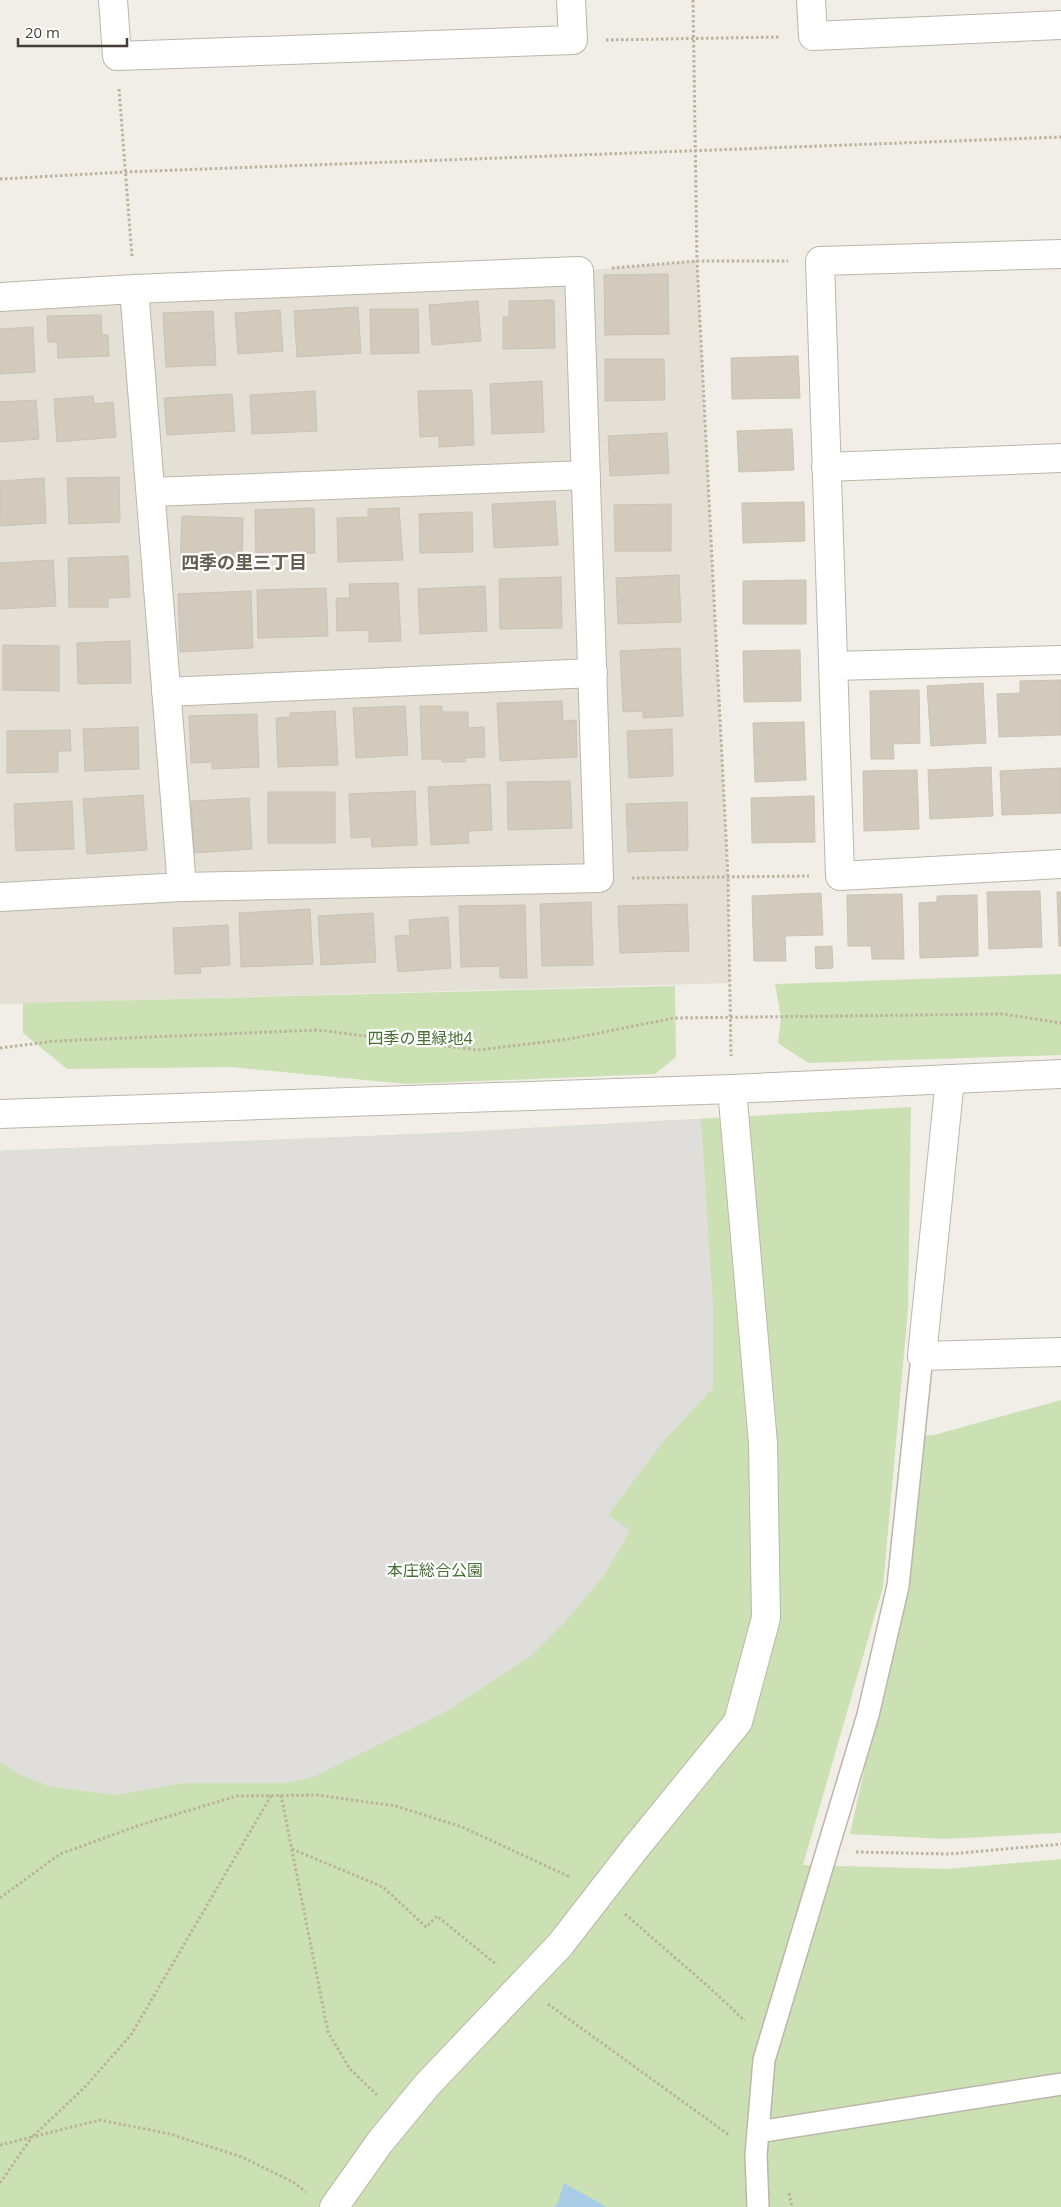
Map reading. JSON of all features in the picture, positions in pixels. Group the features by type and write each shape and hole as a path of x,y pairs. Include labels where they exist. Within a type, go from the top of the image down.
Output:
{"street":[{"path":"113,0 116,56 573,40 571,0"},
{"path":"811,0 813,36 1061,25"},
{"path":"1061,254 820,261 840,876 1061,864"},
{"path":"0,297 134,289 579,271 599,878 182,887 0,897"},
{"path":"134,289 182,887"},
{"path":"826,467 1061,458"},
{"path":"151,492 586,475"},
{"path":"833,666 1061,660"},
{"path":"166,692 592,673"},
{"path":"0,1114 732,1090 1061,1074"},
{"path":"950,1079 922,1356 1061,1352"},
{"path":"334,2207 401,2116 427,2085 560,1945 738,1722 766,1618 763,1443 732,1090"}],"lane":[{"path":"758,2207 756,2154 764,2060 868,1715 898,1586 922,1356"},
{"path":"758,2132 1061,2084"}],"path":[{"path":"693,0 697,261 728,877 732,1090"},
{"path":"573,40 694,40 813,36"},
{"path":"116,56 134,289"},
{"path":"0,179 124,172 1061,137"},
{"path":"579,271 697,261 820,261"},
{"path":"599,878 840,876"},
{"path":"0,1048 56,1041 318,1030 478,1050 569,1039 674,1018 1004,1014 1061,1023"},
{"path":"281,1795 328,2032 350,2069 401,2116"},
{"path":"0,1898 60,1854 140,1826 237,1796 317,1795 396,1806 462,1827 542,1863 600,1893 710,1988 768,2043"},
{"path":"0,2183 32,2136 83,2089 131,2035 271,1796"},
{"path":"826,1852 949,1854 1061,1844"},
{"path":"292,1849 383,1887 426,1927 437,1916 522,1985 756,2154"},
{"path":"0,2145 100,2120 161,2132 242,2157 293,2182 307,2192"}],"shaded area":[{"path":"697,261 728,877 730,983 0,1004 0,297 579,271"},
{"path":"701,1119 713,1307 713,1388 662,1443 608,1515 630,1530 605,1574 565,1622 531,1656 445,1712 313,1777 285,1783 184,1783 116,1795 48,1786 18,1774 0,1762 0,1151 441,1133"}],"green space":[{"path":"1061,974 1061,1055 808,1063 778,1043 781,1018 775,984"},
{"name":"四季の里緑地4","path":"675,986 676,1057 655,1074 406,1084 231,1067 67,1069 23,1033 23,1003"},
{"name":"本庄総合公園","path":"911,1107 908,1309 883,1587 803,1865 948,1869 1061,1859 1061,2207 0,2207 0,1151 441,1133"},
{"path":"1061,1400 1061,1833 944,1839 850,1834 908,1575 921,1436 934,1435"}],"water":[{"path":"564,2183 607,2207 554,2207 558,2202"}],"building":[{"path":"668,274 669,334 605,335 604,275"},
{"path":"554,300 555,348 503,349 503,317 509,317 509,301"},
{"path":"478,301 481,341 432,345 429,305"},
{"path":"358,307 361,353 297,357 294,311"},
{"path":"370,309 418,309 419,353 371,354"},
{"path":"280,310 283,351 238,354 235,313"},
{"path":"213,311 216,365 166,367 163,313"},
{"path":"101,315 102,335 108,335 109,356 58,358 57,342 48,342 47,316"},
{"path":"33,327 35,372 0,374 0,329"},
{"path":"798,356 800,398 732,399 731,358"},
{"path":"605,359 664,359 665,400 605,401"},
{"path":"542,381 544,432 492,434 490,384"},
{"path":"472,390 474,445 439,447 439,436 420,437 418,391"},
{"path":"315,391 317,431 252,434 250,395"},
{"path":"232,394 235,431 167,435 164,398"},
{"path":"93,396 94,404 113,402 116,437 57,442 54,399"},
{"path":"36,400 39,439 0,442 0,402"},
{"path":"792,429 794,470 739,472 737,431"},
{"path":"667,433 669,473 610,476 608,436"},
{"path":"119,477 120,522 69,524 67,478"},
{"path":"44,478 46,523 1,526 0,481"},
{"path":"555,501 558,545 494,548 492,504"},
{"path":"804,502 805,541 743,543 742,503"},
{"path":"671,504 671,551 615,551 614,505"},
{"path":"314,508 315,553 256,557 255,510"},
{"path":"399,508 403,560 338,562 337,518 368,517 368,509"},
{"path":"472,512 473,552 420,553 419,514"},
{"path":"182,516 243,518 242,568 180,566"},
{"path":"128,556 130,597 108,598 108,607 69,607 68,558"},
{"path":"53,560 56,606 0,609 0,563"},
{"path":"679,575 681,622 618,624 616,578"},
{"path":"561,577 562,628 500,629 499,579"},
{"path":"806,580 806,624 743,624 743,581"},
{"path":"398,583 401,641 369,642 369,630 337,631 336,598 350,598 349,584"},
{"path":"485,586 487,631 420,634 418,589"},
{"path":"326,588 328,636 258,638 257,590"},
{"path":"251,591 253,648 180,652 178,594"},
{"path":"130,641 131,683 78,684 77,643"},
{"path":"3,645 59,646 59,691 3,690"},
{"path":"680,648 683,716 643,718 643,711 623,712 620,651"},
{"path":"800,650 801,701 744,702 743,651"},
{"path":"1061,680 1061,735 999,737 997,694 1020,693 1020,681"},
{"path":"983,683 986,743 931,746 927,686"},
{"path":"919,690 920,743 893,744 894,759 871,759 870,691"},
{"path":"562,701 563,721 576,720 577,757 500,761 497,703"},
{"path":"405,706 408,755 356,758 353,708"},
{"path":"420,706 442,706 442,712 468,712 468,728 484,727 485,757 465,758 465,762 442,762 442,759 422,759"},
{"path":"335,711 338,765 278,767 276,718 290,717 290,713"},
{"path":"257,714 259,767 212,769 212,762 191,763 189,716"},
{"path":"804,722 806,780 755,782 753,723"},
{"path":"138,727 139,769 85,771 83,729"},
{"path":"672,729 673,776 629,778 627,731"},
{"path":"70,730 71,751 58,751 58,772 7,773 7,731"},
{"path":"991,767 993,816 930,819 928,770"},
{"path":"1061,768 1061,813 1002,815 1000,771"},
{"path":"917,770 919,829 864,831 863,771"},
{"path":"570,781 572,828 508,830 507,782"},
{"path":"490,784 492,830 468,831 469,843 431,845 428,787"},
{"path":"415,791 417,845 372,847 371,837 351,838 349,794"},
{"path":"268,792 335,792 335,843 268,843"},
{"path":"143,795 147,850 87,854 83,799"},
{"path":"814,796 815,842 752,843 751,798"},
{"path":"249,798 252,849 194,853 191,801"},
{"path":"72,801 74,849 16,851 14,804"},
{"path":"687,802 688,850 628,852 626,804"},
{"path":"1040,891 1042,947 989,949 987,892"},
{"path":"1057,892 1061,892 1061,946 1059,946"},
{"path":"821,893 823,935 785,936 786,961 754,961 752,896"},
{"path":"902,894 904,959 872,959 871,946 848,946 847,895"},
{"path":"977,895 978,956 920,958 919,903 937,902 937,896"},
{"path":"591,902 593,965 542,966 540,904"},
{"path":"687,904 689,951 620,953 618,906"},
{"path":"525,905 527,978 500,978 500,966 461,967 459,906"},
{"path":"310,909 313,964 241,967 239,913"},
{"path":"373,913 376,962 321,965 318,916"},
{"path":"448,917 451,968 398,972 395,936 410,935 409,920"},
{"path":"228,925 230,965 200,967 201,973 175,974 173,928"},
{"path":"832,946 833,968 816,969 815,947"}],"district":[{"name":"四季の里三丁目","path":"244,563"}]}
